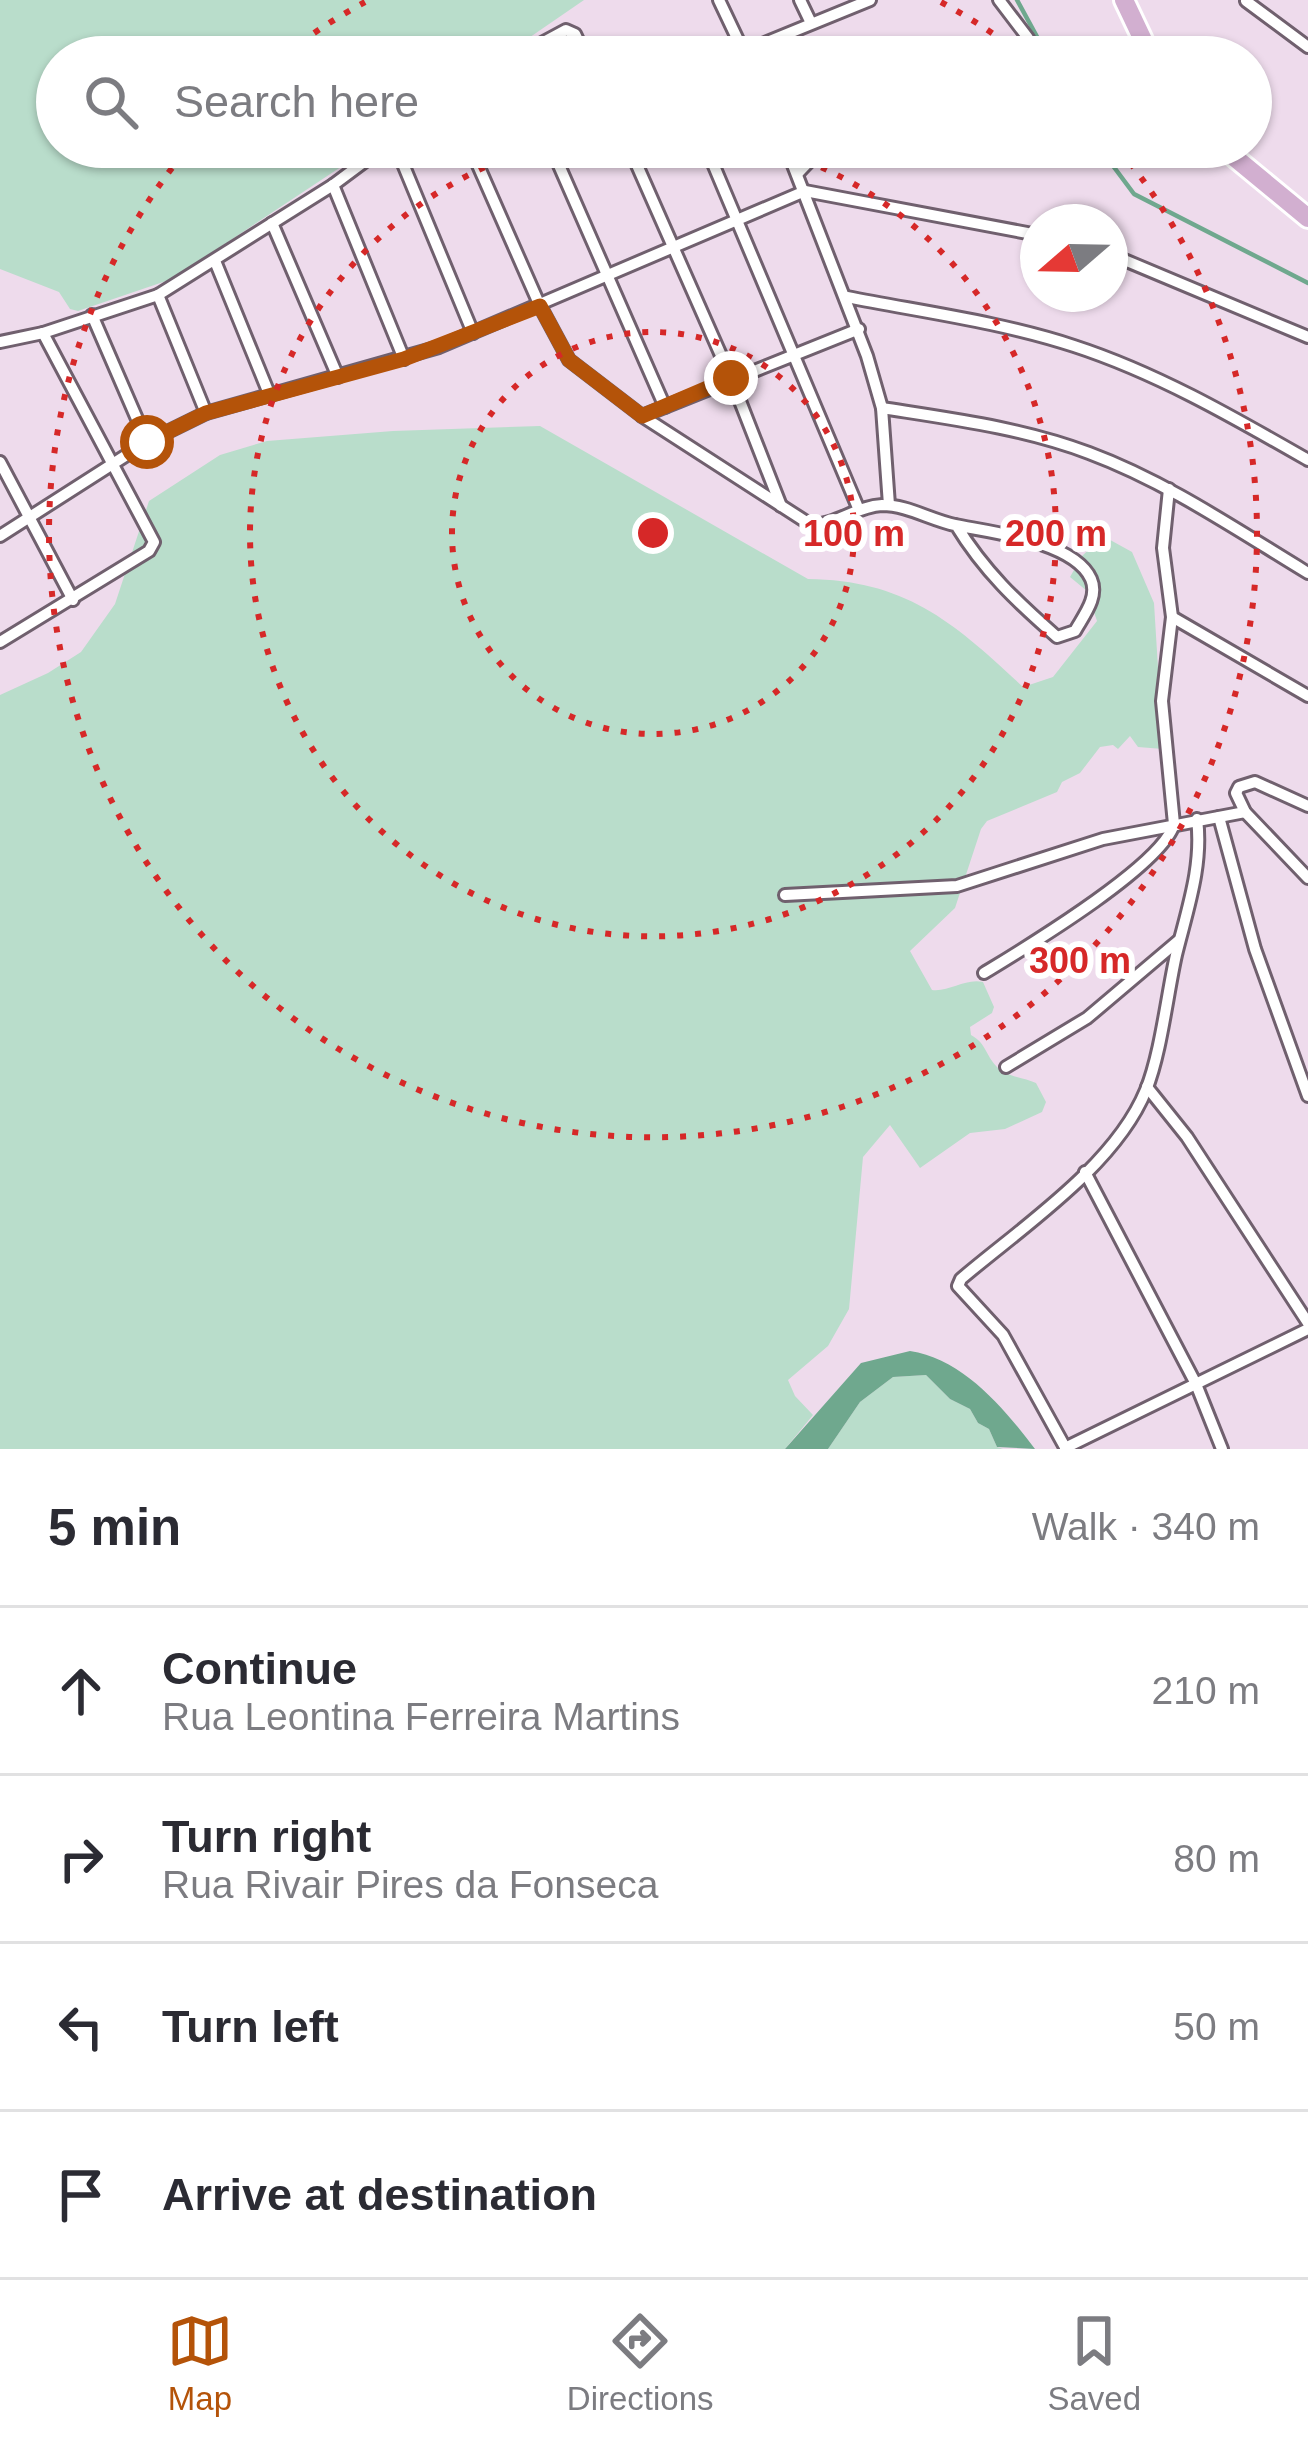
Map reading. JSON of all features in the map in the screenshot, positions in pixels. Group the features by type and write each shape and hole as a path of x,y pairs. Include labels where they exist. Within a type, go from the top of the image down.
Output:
{"main road":[{"path":"1124,0 1141,36"},
{"path":"1247,168 1308,218"}],"street":[{"path":"719,0 736,36"},
{"path":"800,0 811,23"},
{"path":"783,36 870,0"},
{"path":"999,0 1026,36"},
{"path":"1246,1 1308,47"},
{"path":"0,342 158,295 356,168"},
{"path":"404,168 473,333"},
{"path":"479,168 569,360 642,416 782,509 818,525 889,505 1036,542 1091,577 1094,596 1075,631 1057,637 1009,596 979,563 956,525"},
{"path":"561,168 665,407"},
{"path":"638,168 731,378 782,509"},
{"path":"715,168 859,510"},
{"path":"796,168 859,329 882,408 889,505"},
{"path":"798,173 803,168"},
{"path":"333,185 404,359"},
{"path":"0,536 147,442 206,413 404,359 540,306 805,191 1020,232"},
{"path":"272,223 338,377"},
{"path":"214,261 270,396"},
{"path":"1128,262 1308,337"},
{"path":"158,295 206,413"},
{"path":"847,297 1028,332 1078,347 1216,407 1308,460"},
{"path":"92,315 147,442"},
{"path":"642,416 859,329"},
{"path":"0,642 153,546 43,332"},
{"path":"882,408 1014,431 1088,452 1169,489 1308,573"},
{"path":"0,462 73,600"},
{"path":"984,973 1131,873 1170,838 1174,824 1162,701 1172,617 1163,548 1169,489"},
{"path":"1172,617 1308,696"},
{"path":"1308,806 1255,782 1239,787 1236,793 1245,812 1308,878"},
{"path":"785,895 957,886 1103,839 1245,812"},
{"path":"1219,817 1255,950 1308,1096"},
{"path":"1148,1088 1187,1137 1308,1326 1065,1449 1021,1362 1003,1335 962,1294 961,1279 1115,1142 1148,1088 1198,857 1197,819"},
{"path":"1006,1067 1087,1018 1180,939"},
{"path":"1085,1172 1196,1384 1222,1449"}],"shaded area":[{"path":"0,0 584,0 532,36 36,36 36,168 339,168 172,279 78,311 70,309 59,292 0,269"},
{"path":"540,426 808,579 873,587 927,609 975,643 1023,687 1053,677 1097,621 1087,591 1070,577 1082,556 1103,536 1132,552 1154,603 1163,749 1138,747 1130,736 1118,749 1100,747 1057,792 987,821 955,908 910,951 932,990 983,982 994,1007 970,1027 971,1035 1001,1070 1036,1083 1046,1102 1042,1112 1005,1129 970,1133 920,1168 890,1125 863,1157 849,1309 828,1346 788,1380 795,1396 813,1415 785,1449 0,1449 0,695 81,652 115,604 149,501 220,455 267,441"},
{"path":"910,1351 965,1375 996,1402 1035,1449 997,1447 989,1429 978,1423 970,1409 950,1399 926,1375 893,1377 860,1402 828,1449 785,1449 861,1363"},
{"path":"926,1375 950,1399 970,1409 1003,1449 828,1449 860,1402 893,1377"}],"waterway":[{"path":"1017,0 1037,36"},
{"path":"1115,168 1134,194 1308,283"}],"route":[{"path":"147,442 206,413 404,359 540,306 569,360 642,416 731,378"}]}
